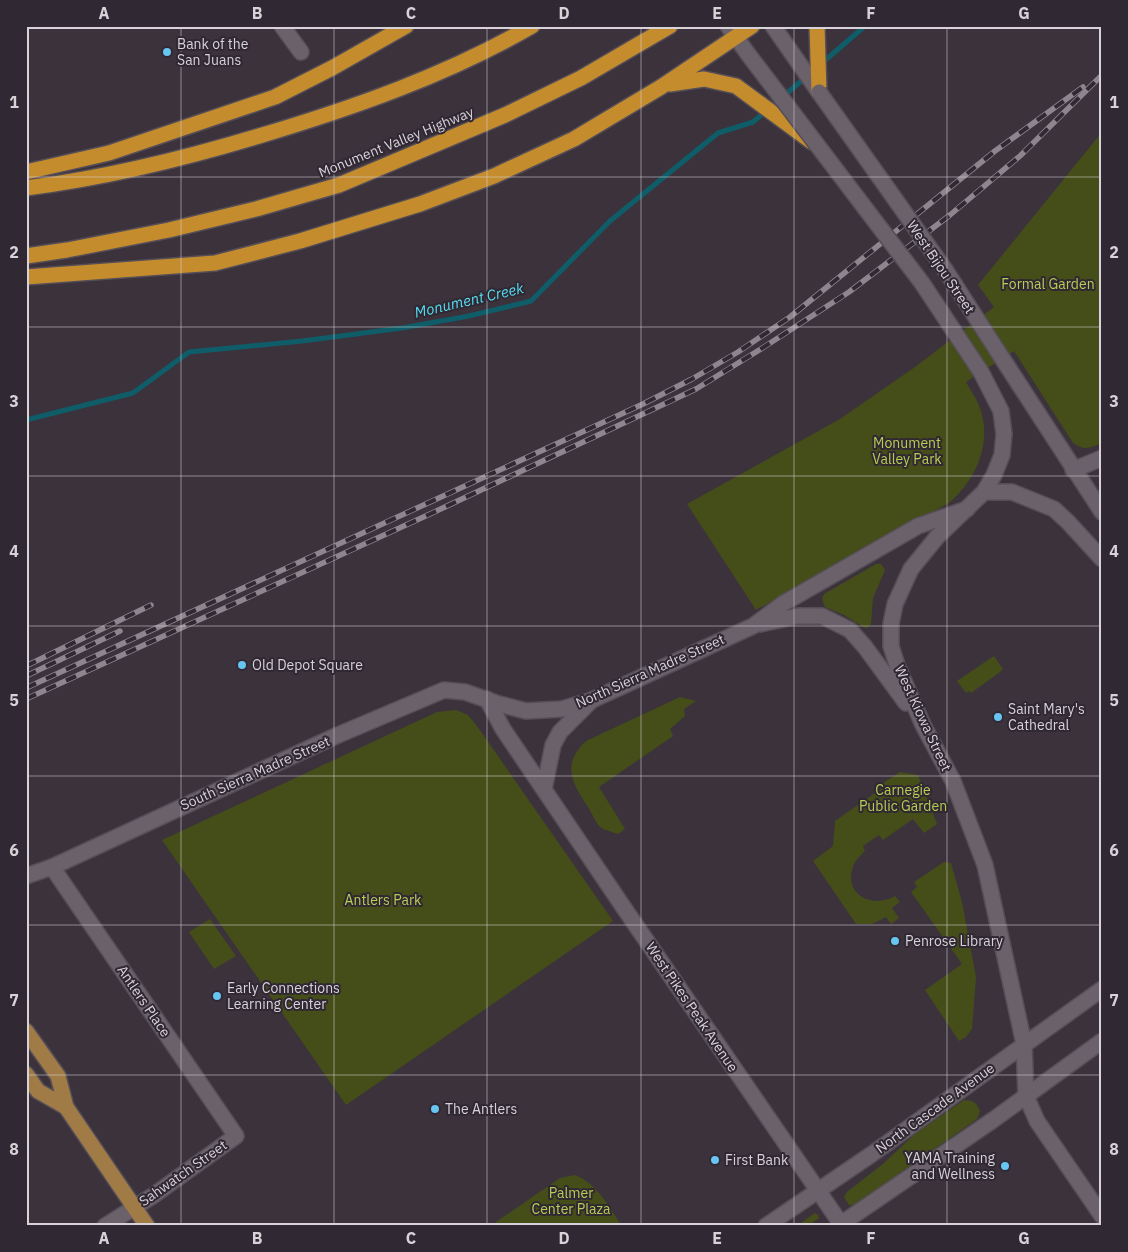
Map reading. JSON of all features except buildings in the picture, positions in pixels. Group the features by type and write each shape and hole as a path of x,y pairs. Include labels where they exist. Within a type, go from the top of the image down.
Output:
{"highway":[{"path":"26,172 109,153 275,97 332,68 406,26"},
{"path":"26,188 58,184 206,152 305,122 364,102 455,65 532,26"},
{"name":"Monument Valley Highway","path":"26,256 169,230 256,209 339,185 505,115 590,73 670,26"},
{"path":"26,277 215,263 300,241 420,204 494,176 574,139 661,87 732,31 752,26"},
{"path":"817,26 819,92"},
{"path":"661,87 704,78 736,86 819,148"}],"main road":[{"path":"282,26 301,52"},
{"name":"West Bijou Street","path":"773,26 946,271 1073,470 1102,512"},
{"name":"West Bijou Street","path":"732,31 922,283 981,372"},
{"name":"West Kiowa Street","path":"981,372 1001,410 1004,434 1002,455 994,475 984,492 937,537 910,570 895,604 891,624 891,646 922,725 952,781 985,865 1024,1044 1026,1096"},
{"path":"1073,470 1102,458"},
{"path":"984,492 1012,492 1054,510 1068,522 1102,559"},
{"name":"North Sierra Madre Street","path":"487,699 499,704 526,710 562,709 592,700 753,626 784,603 918,526 967,510"},
{"name":"North Sierra Madre Street","path":"753,626 798,616 822,616 850,630 865,647 922,725"},
{"name":"South Sierra Madre Street","path":"26,876 52,867 338,735 444,690 465,692 487,699"},
{"name":"West Pikes Peak Avenue","path":"487,699 503,729 840,1225"},
{"path":"544,789 553,746 560,732 592,700"},
{"name":"Antlers Place","path":"52,867 236,1136"},
{"name":"North Cascade Avenue","path":"766,1226 969,1085 1102,989"},
{"path":"26,1031 58,1076 66,1107 147,1226"},
{"path":"840,1225 993,1120 1102,1041"},
{"path":"26,1074 38,1091 66,1107"},
{"path":"1026,1096 1037,1120 1102,1216"},
{"name":"Sahwatch Street","path":"105,1226 236,1136"}],"green space":[{"name":"Monument Valley Park","path":"1102,132 1102,443 1087,448 1073,443 1014,351 966,382 982,413 984,441 976,468 960,493 949,503 756,610 687,504 840,419 915,367 994,307 978,285"},
{"path":"876,564 881,564 885,570 873,598 871,624 867,628 825,607 822,599 824,594"},
{"path":"994,656 1003,669 971,693 969,691 966,693 957,681"},
{"path":"680,697 696,701 684,709 685,716 670,729 673,736 599,787 625,829 618,834 603,829 595,821 574,783 571,767 578,750 586,741"},
{"name":"Antlers Park","path":"456,710 468,715 477,726 613,921 346,1105 162,840 437,712"},
{"name":"Carnegie Public Garden","path":"900,772 918,775 937,824 924,833 913,819 883,840 879,835 863,846 865,851 856,860 853,867 852,885 856,892 869,900 886,900 895,896 900,902 892,908 899,918 891,924 886,917 872,924 856,924 813,861 833,846 835,821 882,788 880,785"},
{"path":"944,862 951,863 962,902 976,977 972,1029 966,1037 959,1041 925,990 962,964 911,892 917,887 914,882"},
{"path":"210,919 236,956 214,969 189,932"},
{"path":"964,1100 972,1101 978,1106 980,1111 977,1119 854,1205 849,1205 844,1197 847,1192 883,1164 915,1134"},
{"name":"Palmer Center Plaza","path":"575,1175 596,1190 622,1226 490,1226 560,1178"},
{"path":"815,1213 819,1218 808,1226 797,1226"}],"waterway":[{"name":"Monument Creek","path":"822,63 865,26"},
{"name":"Monument Creek","path":"26,420 133,393 189,352 302,341 402,328 469,316 531,301 610,221 718,133 753,122 806,77"}],"railway":[{"path":"26,699 430,514 696,389 849,292 950,215 1020,156 1102,75"},
{"path":"26,688 643,404 692,379 738,352 790,317 995,151 1083,87"},
{"path":"26,666 151,605"},
{"path":"26,676 120,631"}],"place":[{"name":"Bank of the San Juans","path":"167,52"},
{"name":"Old Depot Square","path":"242,665"},
{"name":"Saint Mary's Cathedral","path":"998,717"},
{"name":"Penrose Library","path":"895,941"},
{"name":"Early Connections Learning Center","path":"217,996"},
{"name":"The Antlers","path":"435,1109"},
{"name":"First Bank","path":"715,1160"},
{"name":"YAMA Training and Wellness","path":"1005,1166"}],"park label":[{"name":"Formal Garden","path":"1048,284"}]}
